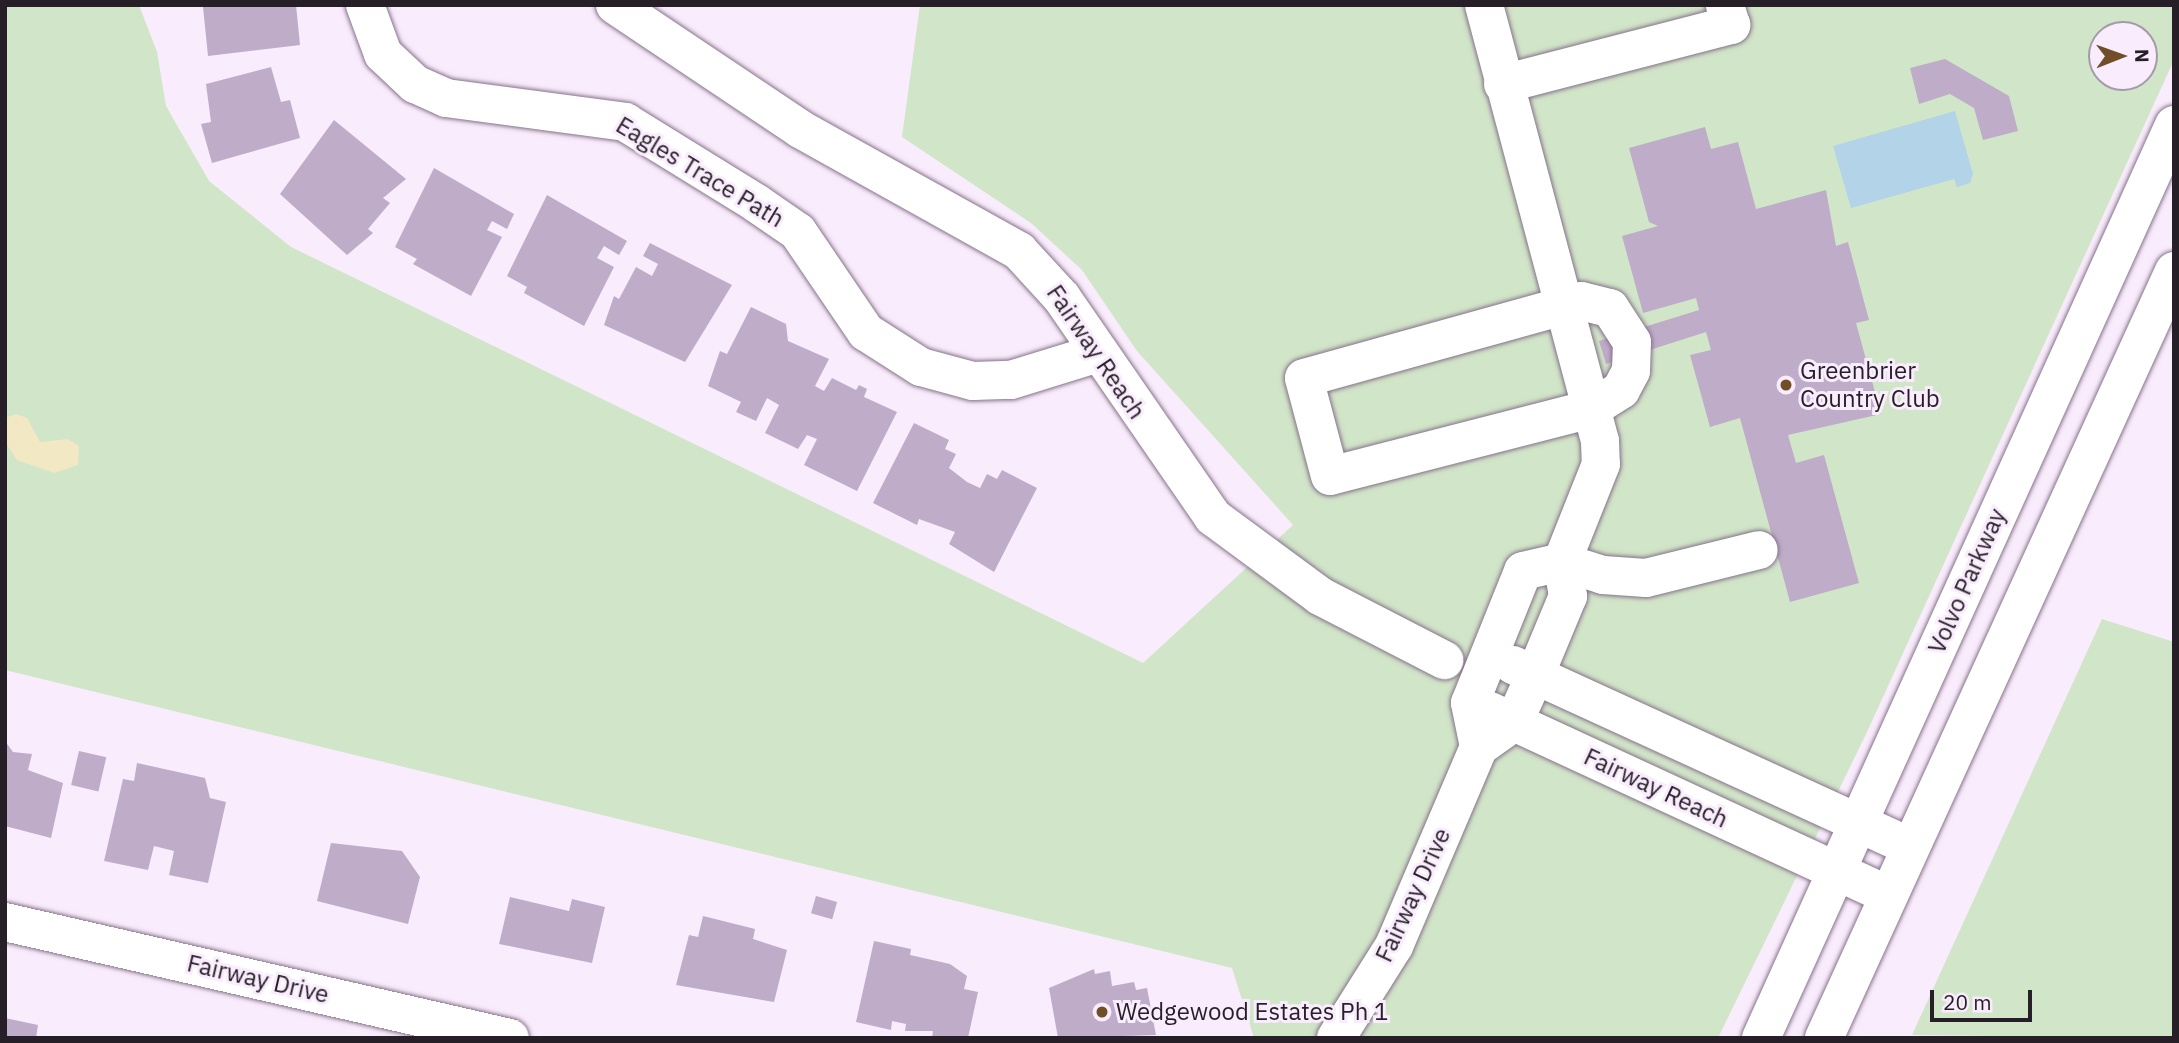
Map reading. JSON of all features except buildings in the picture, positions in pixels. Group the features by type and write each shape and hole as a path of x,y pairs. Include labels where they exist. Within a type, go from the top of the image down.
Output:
{"street":[{"name":"Eagles Trace Path","path":"365,5 383,54 415,84 446,98 625,122 756,202 804,240 866,332 921,368 974,381 1011,380 1098,354"},
{"name":"Fairway Reach","path":"615,5 800,129 1019,251 1062,298 1163,451 1238,540 1340,608 1444,660"},
{"path":"1484,5 1591,409 1601,464 1562,562 1568,596 1536,673 1514,722 1479,747 1470,703 1444,660 1485,655 1536,673 1909,846"},
{"path":"1503,83 1731,25 1725,5"},
{"name":"Volvo Parkway","path":"1761,1038 2174,125"},
{"path":"1825,1038 1909,846 2174,271"},
{"path":"1581,301 1611,308 1632,342 1631,370 1621,390 1591,409 1330,476 1304,378 1563,306 1581,301"},
{"path":"1470,703 1485,655 1523,571 1562,562 1603,575 1646,578 1759,550"},
{"name":"Fairway Reach","path":"1470,703 1888,895"},
{"name":"Fairway Drive","path":"1336,1038 1394,946 1479,747"},
{"name":"Fairway Drive","path":"5,922 510,1038"}],"green space":[{"name":"Greenbrier Country Club","path":"5,5 139,5 157,52 166,106 209,181 291,247 1143,663 1293,525 1137,351 1082,270 1031,223 902,137 920,5 2174,5 2174,60 1867,732 1718,1038 1254,1038 1232,968 5,670"},
{"path":"2102,619 2174,642 2174,1038 1912,1035"}],"sand":[{"path":"16,414 27,418 40,442 68,439 79,446 78,465 54,473 17,460 5,442 5,418"}],"water":[{"path":"1955,111 1973,174 1970,183 1957,187 1954,179 1851,208 1833,146"}],"place":[{"name":"Greenbrier Country Club","path":"1786,385"},
{"name":"Wedgewood Estates Ph 1","path":"1102,1012"}]}
